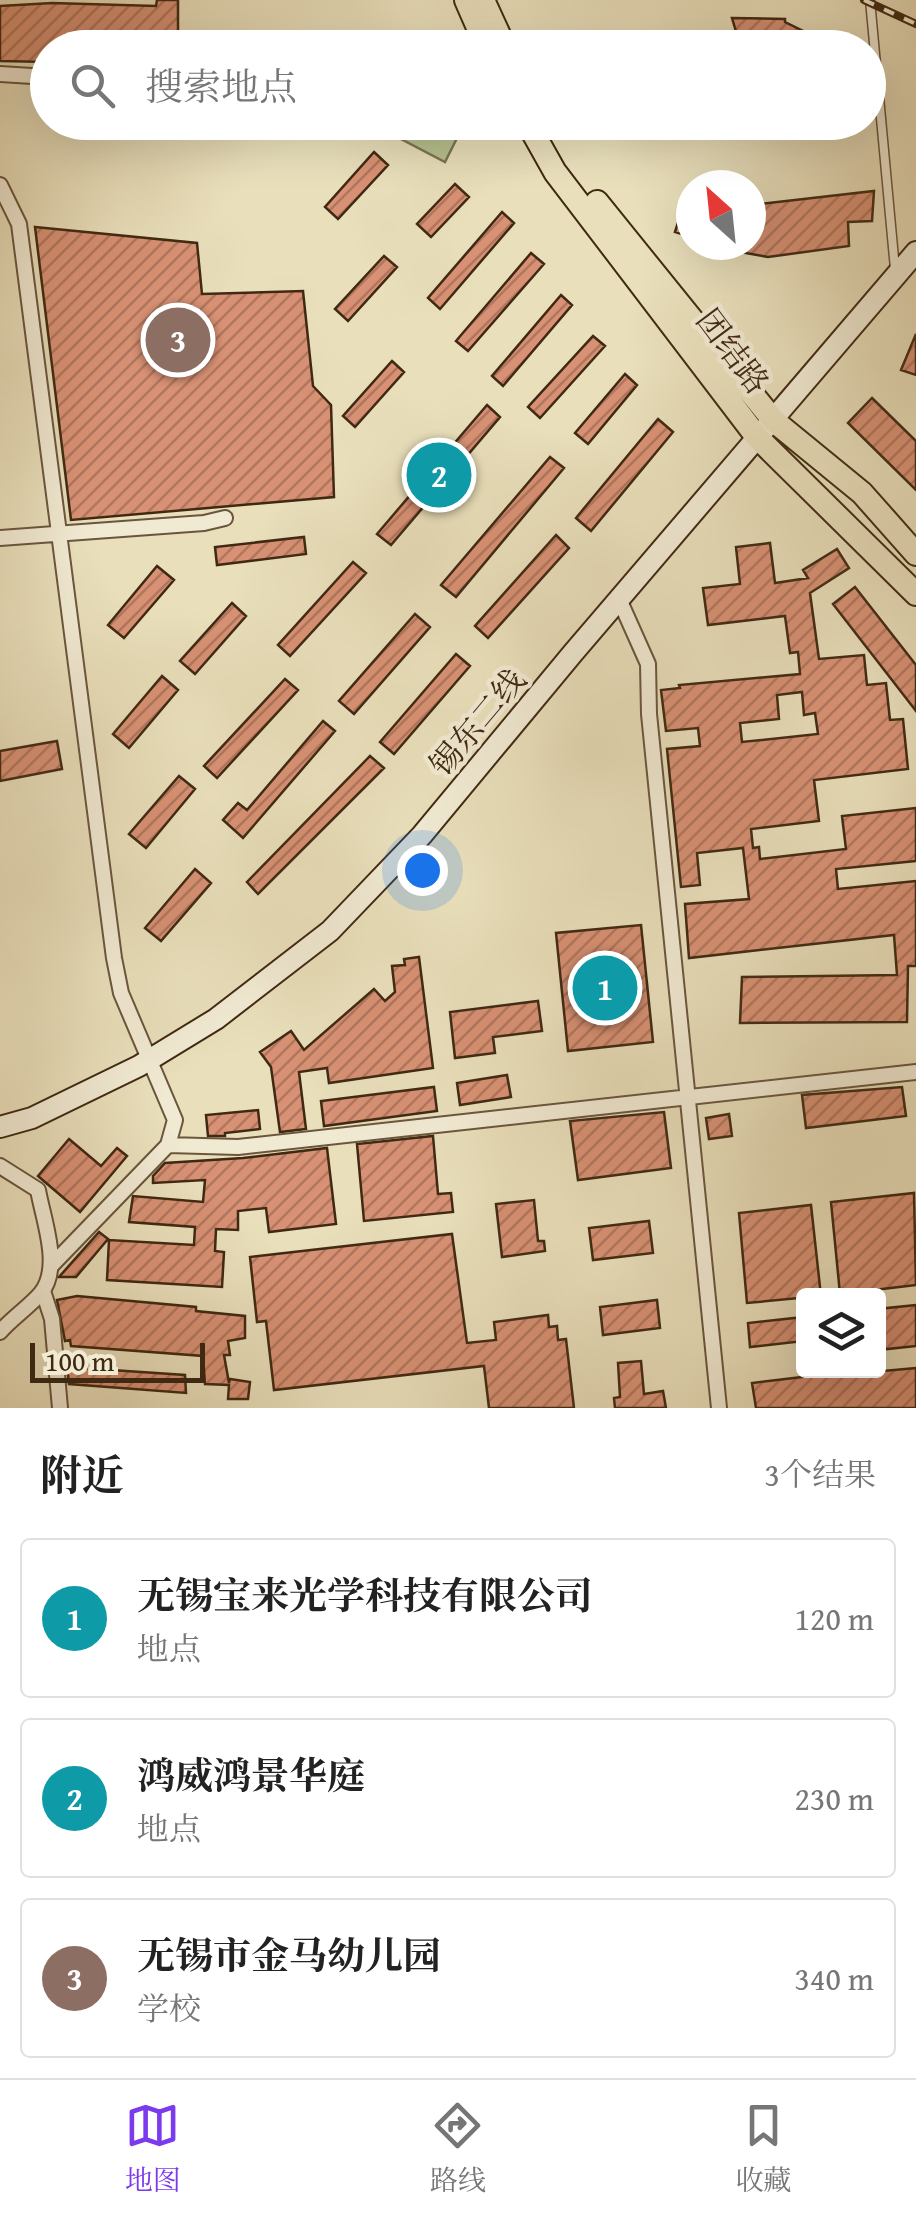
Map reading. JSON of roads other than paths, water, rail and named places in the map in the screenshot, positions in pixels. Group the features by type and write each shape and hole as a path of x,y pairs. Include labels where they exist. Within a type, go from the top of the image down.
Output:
{"main road":[{"path":"466,0 479,30"},
{"path":"483,0 497,30"},
{"name":"团结路","path":"537,140 556,172 766,429 916,594"},
{"name":"团结路","path":"552,140 562,158 766,429 862,493 916,554"},
{"name":"锡东二线","path":"0,1127 32,1118 148,1061 216,1020 330,931 422,835 916,252"}],"street":[{"path":"0,74 30,76"},
{"path":"0,185 20,224 114,958 121,993 174,1120 168,1145 52,1265 43,1291 0,1332"},
{"path":"0,538 204,523 225,518"},
{"path":"619,599 648,664 649,714 719,1408"},
{"path":"168,1145 238,1147 916,1072"},
{"path":"0,1166 38,1190 52,1265"},
{"path":"43,1291 52,1319 60,1408"}],"lane":[{"path":"870,0 873,30"},
{"path":"883,140 895,276"}],"railway":[{"path":"864,0 916,24"}],"place":[{"name":"无锡市金马幼儿园","path":"178,340"},
{"name":"鸿威鸿景华庭","path":"439,475"},
{"name":"无锡宝来光学科技有限公司","path":"605,988"}]}
